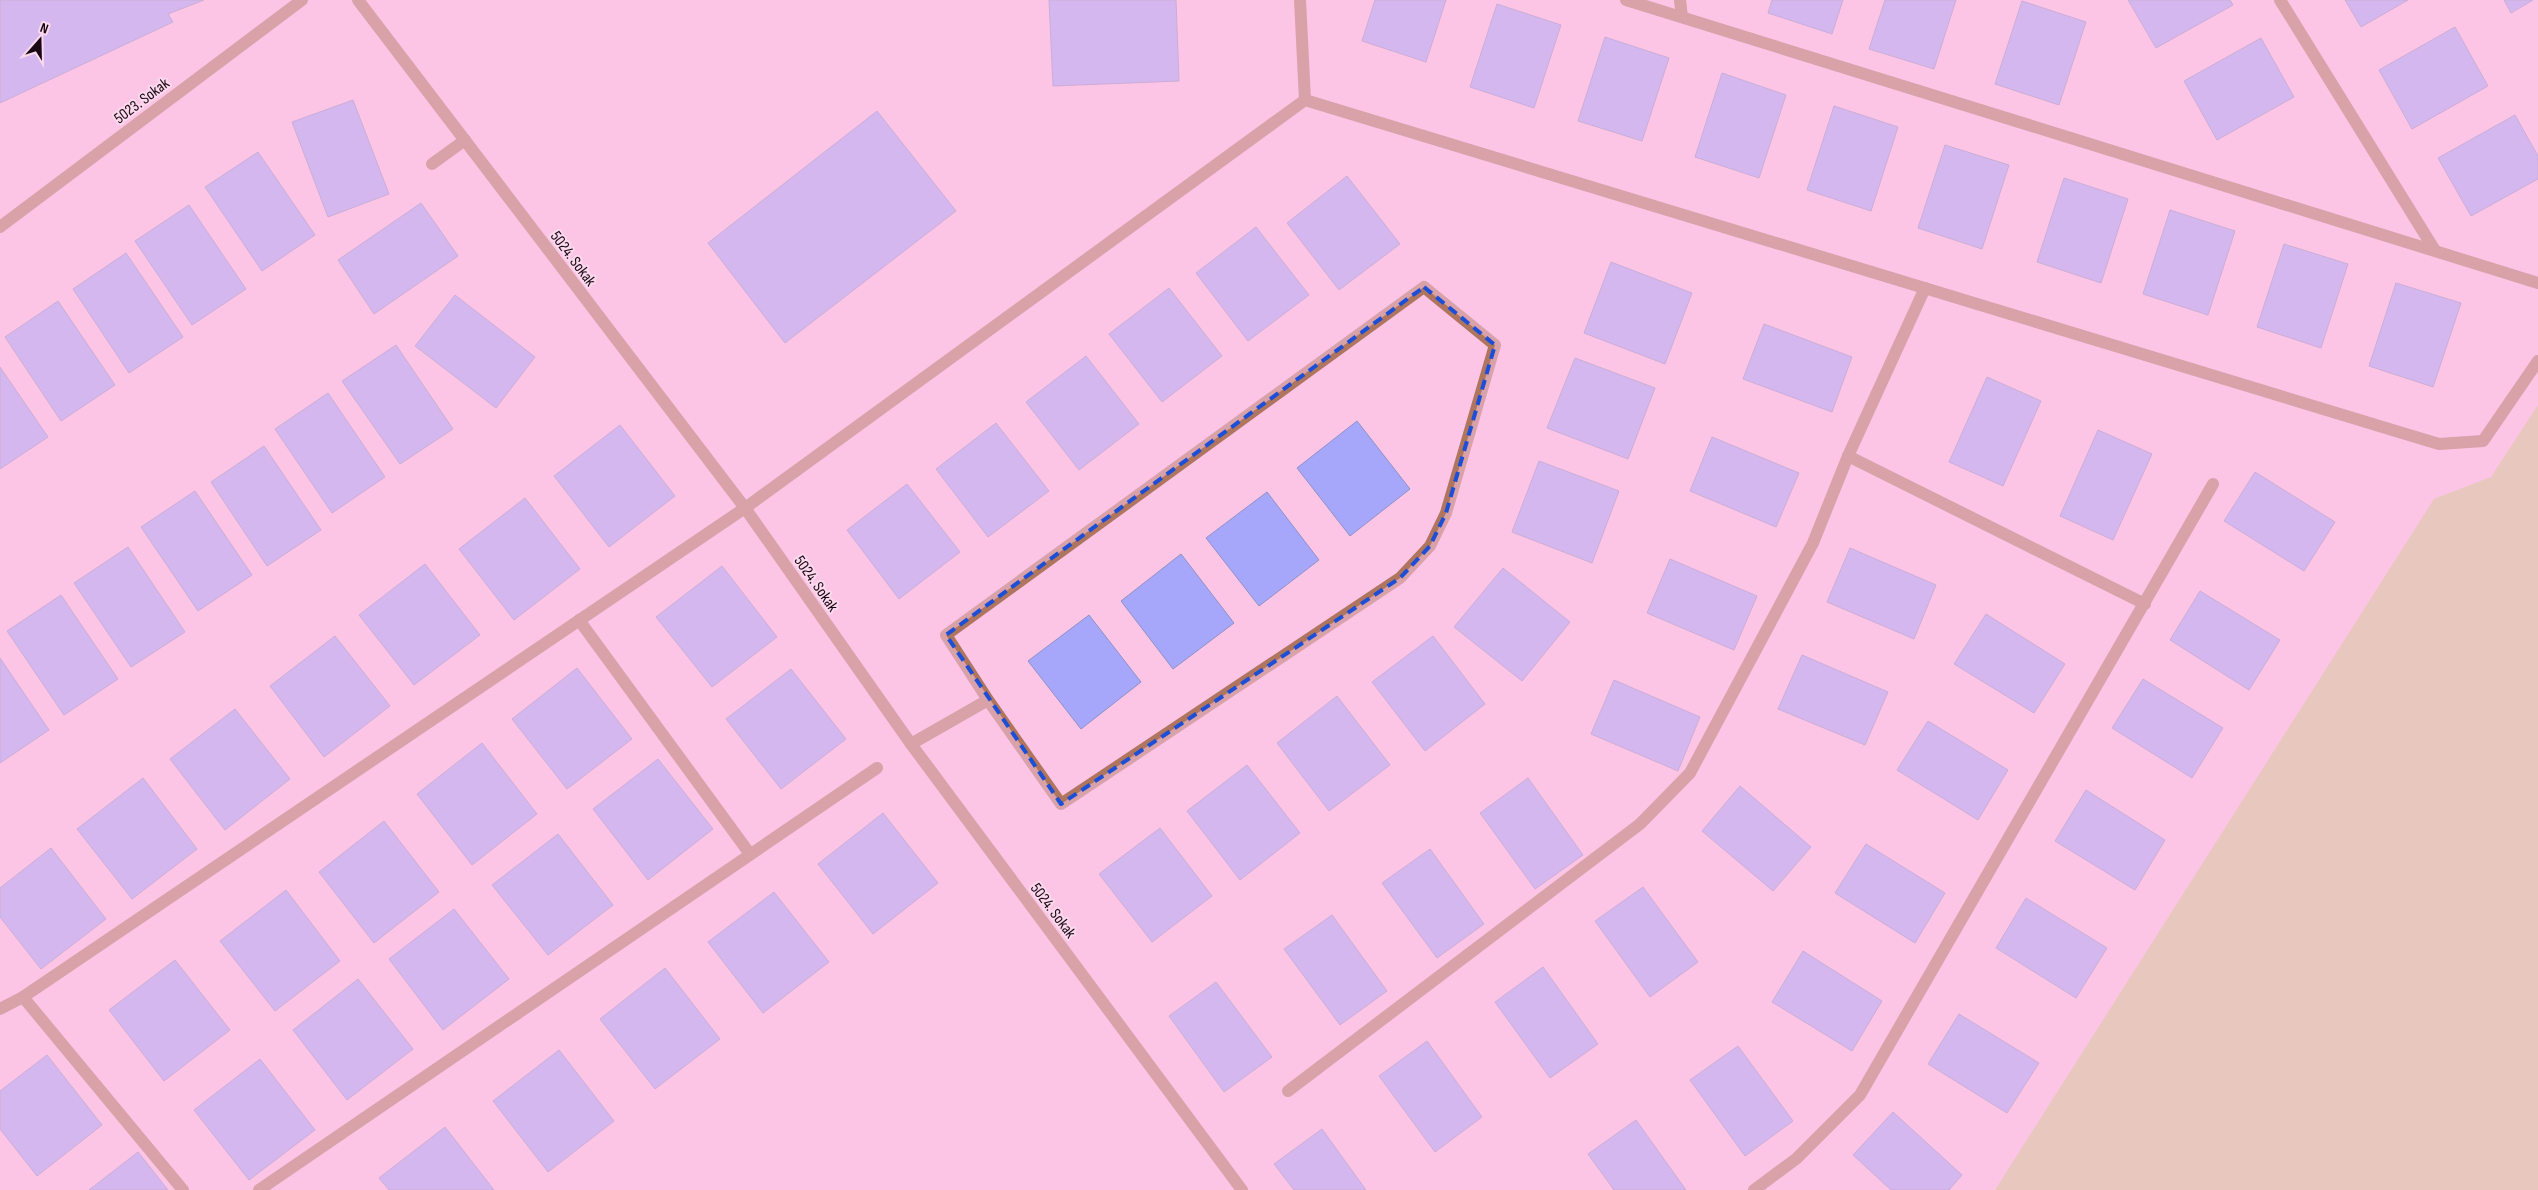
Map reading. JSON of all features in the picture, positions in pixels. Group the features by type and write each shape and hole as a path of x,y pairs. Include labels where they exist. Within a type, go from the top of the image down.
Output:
{"street":[{"name":"5023. Sokak","path":"0,227 302,0"},
{"name":"5024. Sokak","path":"358,0 745,508 911,744 1242,1190"},
{"path":"1300,0 1306,100"},
{"path":"1626,0 2538,282"},
{"path":"1680,0 1682,17"},
{"path":"2280,0 2434,249"},
{"path":"1306,100 2439,444 2483,441 2538,361"},
{"path":"0,1010 745,508 1306,100"},
{"path":"432,164 465,140"},
{"path":"1424,287 1495,345 1446,513 1430,546 1400,578 1061,804 988,700 946,636 1424,287"},
{"path":"1288,1091 1640,824 1690,773 1813,543 1848,456 1925,288"},
{"path":"1848,456 2145,604"},
{"path":"1754,1190 1796,1159 1860,1095 2213,484"},
{"path":"580,620 750,854"},
{"path":"911,744 988,700"},
{"path":"259,1190 877,768"},
{"path":"23,996 183,1190"}],"highlighted area":[{"path":"1424,287 1495,345 1446,513 1430,546 1400,578 1061,804 946,635"}],"shaded area":[{"path":"2538,405 2538,1190 1995,1190 2434,499 2491,477"}],"building":[{"path":"0,0 204,0 168,14 173,22 0,103"},
{"path":"1049,0 1176,0 1179,81 1053,86"},
{"path":"1375,0 1446,0 1426,62 1362,41"},
{"path":"1772,0 1843,0 1832,34 1768,13"},
{"path":"1885,0 1956,0 1934,69 1869,49"},
{"path":"2128,0 2230,0 2233,5 2156,48"},
{"path":"2345,0 2408,0 2361,27"},
{"path":"2504,0 2533,0 2511,13"},
{"path":"2022,1 2086,22 2059,105 1995,84"},
{"path":"1497,4 1561,25 1534,108 1470,87"},
{"path":"2455,27 2488,86 2412,129 2379,70"},
{"path":"1605,37 1669,58 1642,141 1578,121"},
{"path":"2261,38 2294,97 2217,140 2184,81"},
{"path":"1722,73 1786,95 1759,178 1695,157"},
{"path":"353,100 389,194 328,217 292,122"},
{"path":"1834,106 1898,127 1871,211 1807,190"},
{"path":"877,111 956,211 785,343 708,243"},
{"path":"2515,115 2538,156 2538,179 2471,216 2438,158"},
{"path":"1945,145 2009,165 1982,249 1918,228"},
{"path":"258,152 315,235 262,271 205,187"},
{"path":"1347,176 1400,244 1339,290 1287,223"},
{"path":"2064,178 2128,199 2101,283 2037,262"},
{"path":"421,203 458,256 374,314 338,260"},
{"path":"189,205 246,289 192,325 135,241"},
{"path":"2170,210 2235,231 2208,315 2143,294"},
{"path":"1256,227 1309,295 1248,341 1196,273"},
{"path":"2284,244 2348,264 2321,348 2257,327"},
{"path":"126,253 183,337 129,373 73,289"},
{"path":"1611,262 1692,293 1665,364 1584,333"},
{"path":"2396,283 2461,303 2433,387 2369,366"},
{"path":"1169,288 1222,356 1162,402 1109,334"},
{"path":"455,295 535,357 496,408 415,346"},
{"path":"58,301 115,385 61,421 5,337"},
{"path":"1764,324 1852,357 1832,412 1743,379"},
{"path":"396,345 453,429 400,464 342,381"},
{"path":"1086,356 1139,424 1079,470 1026,402"},
{"path":"1575,358 1655,388 1628,459 1547,428"},
{"path":"0,367 48,437 0,469"},
{"path":"1987,377 2041,401 2003,486 1949,462"},
{"path":"328,393 385,477 332,513 275,429"},
{"path":"1357,421 1410,489 1350,536 1297,468"},
{"path":"996,423 1049,491 988,537 936,469"},
{"path":"620,425 675,496 609,547 554,476"},
{"path":"2098,430 2152,454 2113,540 2060,516"},
{"path":"1712,437 1799,473 1776,527 1690,491"},
{"path":"264,446 321,530 267,566 211,482"},
{"path":"1539,461 1619,491 1592,563 1512,532"},
{"path":"2255,472 2335,522 2304,571 2224,521"},
{"path":"907,484 960,552 899,599 847,530"},
{"path":"195,491 252,575 198,611 141,527"},
{"path":"1267,492 1319,560 1259,606 1206,538"},
{"path":"525,498 580,569 514,620 459,549"},
{"path":"128,547 185,632 131,667 74,583"},
{"path":"1850,548 1936,585 1914,639 1827,602"},
{"path":"1181,554 1234,623 1173,669 1121,601"},
{"path":"1670,559 1757,596 1734,650 1647,613"},
{"path":"425,564 480,635 414,685 359,615"},
{"path":"722,566 777,637 712,687 656,617"},
{"path":"1503,568 1570,622 1522,681 1454,627"},
{"path":"2200,591 2280,640 2249,690 2170,640"},
{"path":"61,595 118,679 64,715 7,631"},
{"path":"1986,614 2065,664 2034,713 1954,664"},
{"path":"1089,615 1141,682 1081,729 1028,661"},
{"path":"335,636 390,706 324,757 270,686"},
{"path":"1433,636 1485,704 1425,751 1372,682"},
{"path":"1802,655 1888,692 1865,745 1778,709"},
{"path":"0,658 49,730 0,763"},
{"path":"577,668 632,739 567,789 512,719"},
{"path":"791,669 846,739 781,789 726,719"},
{"path":"2143,679 2223,728 2192,778 2112,728"},
{"path":"1614,680 1700,717 1678,771 1591,734"},
{"path":"1337,696 1390,765 1329,811 1277,743"},
{"path":"235,709 290,779 225,830 170,759"},
{"path":"1928,721 2008,770 1978,820 1897,770"},
{"path":"482,743 537,814 472,865 417,794"},
{"path":"658,759 713,829 648,880 593,809"},
{"path":"1247,765 1300,833 1240,880 1187,811"},
{"path":"143,778 197,849 132,899 77,829"},
{"path":"1528,778 1583,855 1535,889 1480,813"},
{"path":"1740,786 1811,847 1773,891 1702,831"},
{"path":"2086,790 2165,840 2135,890 2055,841"},
{"path":"883,813 938,883 873,934 818,864"},
{"path":"384,821 439,892 374,943 319,872"},
{"path":"1160,828 1212,896 1152,942 1099,874"},
{"path":"558,834 613,905 548,955 492,885"},
{"path":"1866,844 1945,893 1915,943 1835,893"},
{"path":"51,848 106,919 41,969 0,917 0,888"},
{"path":"1430,849 1484,924 1437,958 1382,883"},
{"path":"1643,887 1698,962 1650,997 1595,921"},
{"path":"286,890 340,961 275,1011 220,941"},
{"path":"774,892 829,962 763,1013 708,942"},
{"path":"2026,898 2107,948 2076,998 1996,948"},
{"path":"454,909 509,979 443,1030 389,959"},
{"path":"1332,915 1387,991 1340,1025 1284,949"},
{"path":"1803,951 1882,1001 1852,1051 1772,1002"},
{"path":"175,960 230,1030 164,1081 109,1010"},
{"path":"1543,967 1598,1044 1550,1078 1495,1002"},
{"path":"665,968 720,1039 655,1089 600,1019"},
{"path":"358,979 413,1049 347,1100 293,1030"},
{"path":"1216,982 1272,1057 1224,1092 1169,1016"},
{"path":"1959,1014 2039,1063 2007,1113 1928,1064"},
{"path":"1427,1041 1482,1117 1435,1152 1379,1076"},
{"path":"1738,1046 1793,1121 1745,1156 1690,1080"},
{"path":"559,1050 614,1121 548,1172 493,1101"},
{"path":"47,1055 102,1125 37,1176 0,1129 0,1091"},
{"path":"260,1059 315,1130 249,1180 194,1110"},
{"path":"1893,1112 1962,1175 1949,1190 1891,1190 1853,1155"},
{"path":"1636,1120 1686,1190 1614,1190 1588,1154"},
{"path":"445,1127 494,1190 389,1190 379,1178"},
{"path":"1322,1129 1366,1190 1294,1190 1274,1164"},
{"path":"138,1152 168,1190 89,1190"}]}
